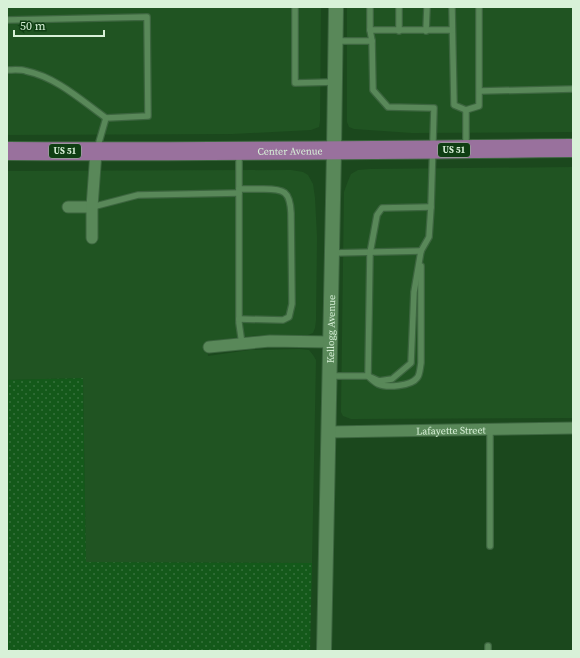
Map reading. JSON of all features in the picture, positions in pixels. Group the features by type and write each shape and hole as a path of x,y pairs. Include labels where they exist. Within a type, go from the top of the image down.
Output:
{"main road":[{"name":"Center Avenue","path":"7,151 334,151 573,148"}],"street":[{"name":"Kellogg Avenue","path":"324,651 336,7"},
{"path":"92,238 92,207 96,152"},
{"path":"68,207 92,207"},
{"path":"209,347 270,341 330,342"},
{"name":"Lafayette Street","path":"328,432 573,428"}],"lane":[{"path":"295,7 295,83 335,82"},
{"path":"329,376 368,376 379,380 392,379 411,363 414,292 421,252 429,237 434,108 388,107 373,90 370,7"},
{"path":"398,7 399,31"},
{"path":"426,31 427,7"},
{"path":"452,7 454,105 466,110 479,106 479,7"},
{"path":"7,20 147,17 148,116 106,118 58,83 46,77 24,70 7,70"},
{"path":"370,30 452,30"},
{"path":"335,40 372,41"},
{"path":"480,91 573,89"},
{"path":"466,110 466,150"},
{"path":"96,152 106,118"},
{"path":"239,151 239,319 242,344"},
{"path":"92,207 138,195 278,189 284,191 288,196 291,213 292,304 289,317 283,320 239,319"},
{"path":"368,376 370,253 377,215 382,208 431,207"},
{"path":"332,253 421,252"},
{"path":"368,376 379,384 390,386 406,384 419,377 421,363 421,252"},
{"path":"490,429 490,546"}],"shaded area":[{"path":"7,7 321,7 319,127 311,130 233,134 7,135"},
{"path":"347,7 573,7 573,132 412,133 354,129 349,127 347,122"},
{"path":"573,167 573,418 351,419 343,416 341,412 344,192 351,174 358,170 370,169"},
{"path":"291,170 303,172 308,175 313,184 315,198 317,237 316,320 313,333 308,335 260,335 207,341 208,356 250,350 299,349 309,350 316,360 312,563 86,562 83,378 7,380 7,171"},
{"path":"83,378 86,562 312,563 310,651 7,651 7,380"}]}
